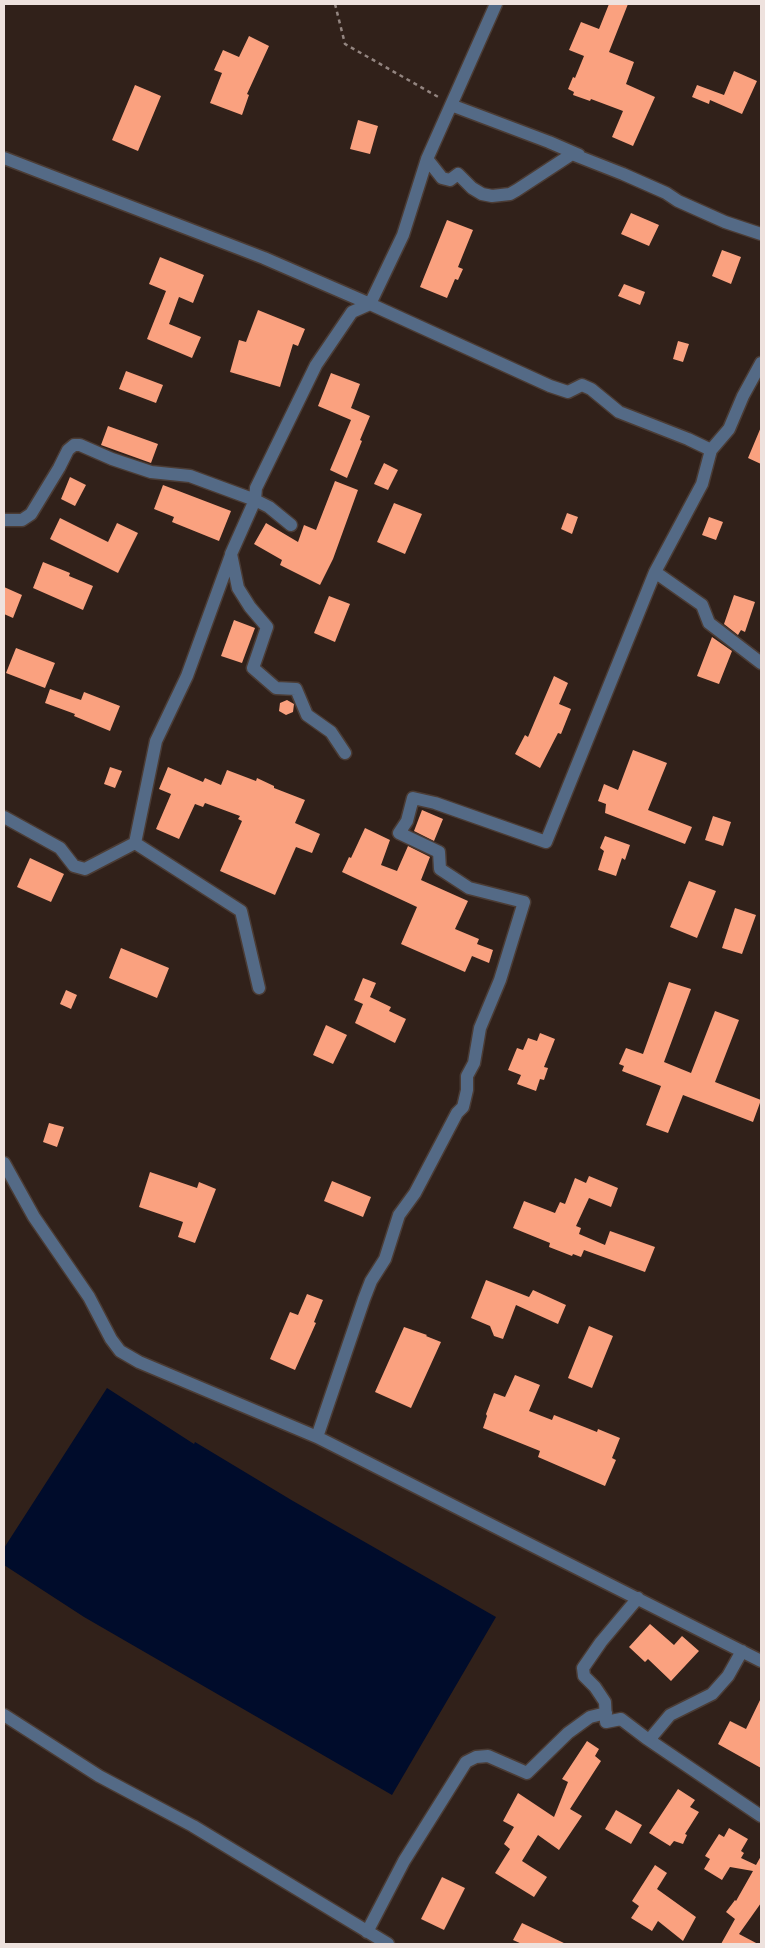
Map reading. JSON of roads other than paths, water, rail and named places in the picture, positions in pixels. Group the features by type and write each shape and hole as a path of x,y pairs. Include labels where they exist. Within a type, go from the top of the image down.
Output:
{"street":[{"path":"135,843 156,741 187,676 231,554 255,500 256,488 316,365 352,312 370,304 403,235 426,159 496,4"},
{"path":"451,105 549,142 653,187 678,201 725,222 761,234"},
{"path":"426,159 442,178 450,180 458,174 472,188 482,194 492,196 510,194 572,154 582,156"},
{"path":"4,158 264,258 550,386 568,392 582,385 591,389 619,412 711,450"},
{"path":"317,1436 364,1299 371,1281 388,1252 399,1215 415,1193 457,1113 463,1107 467,1090 467,1076 474,1063 480,1028 500,980 524,902 469,888 440,869 439,852 399,833 406,821 413,798 435,803 546,842 655,572 702,484 711,450 728,429 743,396 761,364"},
{"path":"4,520 22,520 32,514 60,468 68,450 74,445 80,445 112,459 151,472 190,476 255,500 269,507 291,525"},
{"path":"231,554 238,588 250,607 267,626 253,668 276,688 296,689 307,715 331,732 345,753"},
{"path":"655,572 702,605 710,623 761,663"},
{"path":"4,816 60,848 74,866 86,869 135,843"},
{"path":"135,843 241,911 259,988"},
{"path":"4,1164 34,1217 89,1297 120,1351 139,1362 317,1436 761,1661"},
{"path":"638,1598 601,1642 583,1668 584,1676 595,1687 605,1702 606,1722 621,1719 761,1816"},
{"path":"649,1740 670,1714 712,1694 728,1676 742,1651"},
{"path":"367,1932 404,1861 441,1799 466,1762 476,1757 488,1756 527,1773 568,1733 590,1717 606,1713"},
{"path":"4,1715 99,1776 193,1826 388,1944"}],"water":[{"path":"107,1388 194,1444 195,1442 293,1501 496,1617 392,1795 84,1617 4,1565 4,1548"}]}
